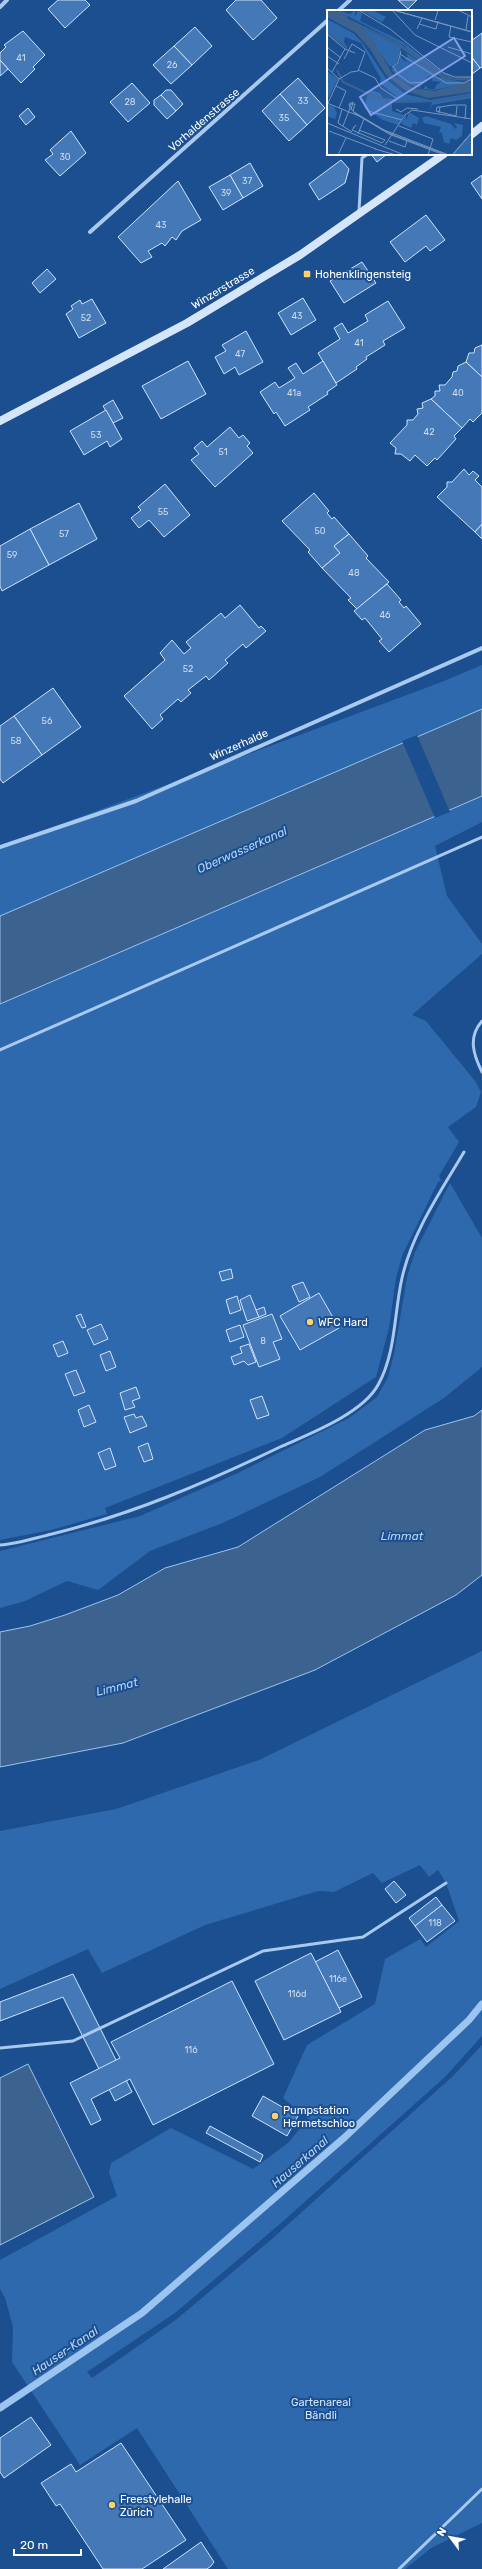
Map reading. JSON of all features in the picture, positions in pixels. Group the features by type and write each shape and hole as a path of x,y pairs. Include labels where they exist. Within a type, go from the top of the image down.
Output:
{"main road":[{"path":"472,134 482,126"},
{"name":"Winzerstrasse","path":"0,421 187,323 300,255 443,155"}],"street":[{"path":"0,7 7,0"},
{"path":"339,10 350,0"},
{"name":"Vorhaldenstrasse","path":"90,232 327,21"},
{"name":"Winzerhalde","path":"0,847 136,801 482,648"}],"lane":[{"path":"359,215 362,158 366,155"},
{"path":"0,1050 482,837"},
{"path":"482,1021 478,1025 472,1047 482,1072"},
{"path":"0,1546 92,1524 194,1488 338,1418 365,1400 378,1385 386,1366 394,1334 402,1277 417,1236 436,1198 464,1152"},
{"path":"0,2048 73,2040 263,1951 363,1937 446,1883"},
{"path":"399,2569 482,2489"}],"green space":[{"path":"482,665 482,709 0,916 0,847 439,683"},
{"path":"482,796 482,822 435,846 447,896 482,944 482,954 412,1015 426,1021 475,1081 481,1092 476,1107 448,1127 459,1142 439,1176 441,1181 438,1182 402,1256 396,1278 389,1328 376,1377 282,1438 105,1508 107,1514 51,1530 0,1540 0,1004"},
{"path":"450,1183 482,1238 482,1367 444,1398 320,1477 225,1522 150,1551 98,1590 67,1581 25,1601 0,1608 0,1551 140,1516 238,1473 349,1418 377,1397 388,1377 394,1354 407,1277 415,1252"},
{"name":"Gartenareal Bändli","path":"482,1651 482,2036 445,2077 281,2223 175,2313 87,2372 92,2378 177,2319 273,2238 454,2075 482,2045 482,2523 431,2548 405,2569 228,2569 137,2428 80,2465 12,2362 13,2327 5,2298 0,2289 0,2260 117,2196 109,2173 111,2163 171,2128 253,2169 288,2143 308,2119 283,2098 307,2045 375,2004 385,1959 420,1939 426,1947 459,1921 446,1883 438,1870 429,1877 420,1865 382,1883 373,1873 334,1892 318,1891 205,1925 102,1973 88,1949 0,1989 0,1831 116,1809 259,1760"}],"water":[{"name":"Oberwasserkanal","path":"482,709 482,796 0,1004 0,916"},
{"name":"Limmat","path":"482,1410 482,1575 456,1595 315,1670 123,1743 0,1767 0,1632 30,1626 65,1615 118,1595 165,1568 238,1547 425,1430 474,1416"},
{"path":"28,2064 94,2197 0,2245 0,2078"}],"pier":[{"path":"417,735 450,812 435,818 402,741"}],"building":[{"path":"58,0 85,0 90,5 65,28 48,9"},
{"path":"236,0 261,0 277,18 253,40 226,10"},
{"path":"398,0 417,0 408,9"},
{"path":"195,27 212,46 192,65 174,46"},
{"path":"23,31 45,55 33,67 35,69 21,83 0,60 0,53 6,47 4,45"},
{"path":"482,33 482,67 480,68 472,57 472,40"},
{"path":"174,46 192,65 171,84 153,65"},
{"path":"472,57 480,68 472,74"},
{"path":"0,60 8,69 0,76"},
{"path":"298,78 325,108 307,125 280,94"},
{"path":"132,83 150,103 128,122 110,102"},
{"path":"166,90 171,90 183,104 176,111 161,95"},
{"path":"280,94 307,125 289,141 262,111"},
{"path":"161,95 176,111 167,119 154,105 154,100"},
{"path":"28,108 35,117 26,125 19,116"},
{"path":"71,131 86,153 60,176 45,160 53,154 50,150"},
{"path":"372,155 386,155 377,162"},
{"path":"341,160 349,169 345,183 319,200 309,184"},
{"path":"250,163 263,186 243,198 230,175"},
{"path":"230,175 243,198 223,210 209,187"},
{"path":"482,175 482,199 471,183"},
{"path":"178,181 201,220 182,231 176,240 172,237 165,246 162,243 148,251 152,257 141,263 118,237"},
{"path":"426,215 445,240 430,251 426,246 405,262 390,242"},
{"path":"362,262 376,283 344,303 330,281"},
{"path":"47,269 56,279 40,293 32,283"},
{"path":"303,298 316,320 291,335 278,313"},
{"path":"92,299 106,323 79,338 66,314 73,309 71,306 80,300 82,304"},
{"path":"388,301 405,328 383,341 385,345 366,357 367,359 356,367 357,369 336,383 318,353 340,339 334,328 342,323 348,333 368,321 365,315"},
{"path":"246,331 263,362 239,375 235,367 224,374 215,357 226,351 222,345"},
{"path":"482,345 482,377 466,362 469,353 474,353 475,348"},
{"path":"188,361 206,394 161,419 142,386"},
{"path":"323,361 337,385 327,392 328,394 308,407 310,410 285,426 276,412 274,414 260,392 275,382 279,388 295,378 288,368 296,363 303,374"},
{"path":"466,362 482,377 482,413 473,422 470,419 462,428 431,399 435,396 435,391 440,391 439,385 445,385 452,377 453,372 457,371 458,366"},
{"path":"431,399 462,428 454,436 456,439 437,460 435,458 427,466 415,455 410,461 401,454 395,454 396,448 390,443 407,425 407,420 413,420 418,414 417,409 423,408 422,403"},
{"path":"113,400 123,418 113,423 103,406"},
{"path":"106,410 122,439 110,447 107,441 84,455 70,431"},
{"path":"230,427 239,438 243,435 250,443 247,446 253,453 215,487 191,460 199,454 194,448 202,441 207,447"},
{"path":"464,469 469,475 473,471 479,476 475,480 482,487 482,524 475,532 437,497 447,487 447,482 452,482"},
{"path":"165,484 190,515 164,537 149,520 139,528 131,518 141,510 138,507"},
{"path":"314,493 329,511 327,513 332,519 334,517 349,534 334,546 340,553 322,568 308,552 310,550 282,521"},
{"path":"79,503 97,539 49,565 30,529"},
{"path":"482,524 482,539 475,532"},
{"path":"30,529 49,565 2,591 0,586 0,546"},
{"path":"349,534 368,556 366,558 389,582 357,609 348,600 351,598 322,568 340,553 334,546"},
{"path":"387,584 401,600 399,602 404,608 406,606 421,624 389,652 379,641 382,639 365,618 362,620 354,611"},
{"path":"240,605 259,628 261,626 266,631 246,648 243,644 225,660 228,663 209,680 206,676 188,690 191,693 181,702 178,699 160,715 163,719 152,729 124,696 165,660 160,653 172,640 184,654 191,648 186,642 221,613 225,618"},
{"path":"53,688 81,727 42,755 14,716"},
{"path":"14,716 42,755 3,783 0,779 0,726"},
{"path":"231,1269 233,1278 222,1281 219,1272"},
{"path":"303,1282 310,1297 299,1302 292,1286"},
{"name":"WFC Hard","path":"319,1293 339,1328 300,1350 280,1316"},
{"path":"250,1295 259,1317 247,1321 240,1300"},
{"path":"237,1296 241,1310 230,1314 226,1300"},
{"path":"264,1307 266,1314 259,1317 256,1310"},
{"path":"81,1314 86,1327 82,1328 76,1316"},
{"path":"272,1314 282,1339 273,1342 280,1359 259,1367 243,1325"},
{"path":"101,1324 108,1339 94,1345 87,1330"},
{"path":"240,1325 244,1337 230,1342 226,1330"},
{"path":"63,1341 68,1353 58,1357 53,1345"},
{"path":"249,1344 256,1362 248,1365 244,1361 234,1365 231,1357 242,1353 240,1347"},
{"path":"110,1351 116,1367 106,1371 100,1355"},
{"path":"76,1370 85,1392 74,1396 65,1374"},
{"path":"136,1387 140,1398 132,1401 135,1407 125,1410 120,1393"},
{"path":"262,1396 269,1415 257,1419 250,1400"},
{"path":"89,1405 96,1422 84,1427 78,1410"},
{"path":"134,1414 136,1418 142,1416 147,1426 130,1433 124,1417"},
{"path":"148,1443 153,1459 144,1462 138,1447"},
{"path":"110,1448 116,1466 105,1470 98,1453"},
{"path":"394,1881 406,1895 396,1903 385,1889"},
{"path":"436,1897 442,1905 415,1926 409,1918"},
{"path":"442,1905 455,1921 427,1942 415,1926"},
{"path":"338,1950 362,1997 339,2008 315,1962"},
{"path":"311,1953 341,2012 284,2040 255,1981"},
{"path":"73,1974 132,2092 115,2101 63,1997 0,2021 0,2002"},
{"path":"232,1981 274,2064 153,2125 130,2079 91,2099 101,2120 91,2125 70,2083 120,2058 111,2042"},
{"name":"Pumpstation Hermetschloo","path":"263,2096 298,2116 287,2136 252,2116"},
{"path":"210,2126 263,2155 260,2162 206,2133"},
{"path":"31,2417 51,2445 4,2478 0,2472 0,2438"},
{"name":"Freestylehalle Zürich","path":"121,2443 186,2540 142,2569 103,2569 60,2504 56,2506 41,2483 71,2464 76,2472"},
{"path":"201,2542 214,2562 207,2569 163,2569"}],"waterway":[{"name":"Hauserkanal","path":"0,2408 142,2313 345,2137 469,2020 482,2004"}],"place":[{"name":"Hohenklingensteig","path":"307,274"},
{"name":"WFC Hard","path":"310,1322"},
{"name":"Pumpstation Hermetschloo","path":"275,2116"},
{"name":"Freestylehalle Zürich","path":"112,2505"}],"water label":[{"name":"Hauser-Kanal","path":"65,2351"}]}
